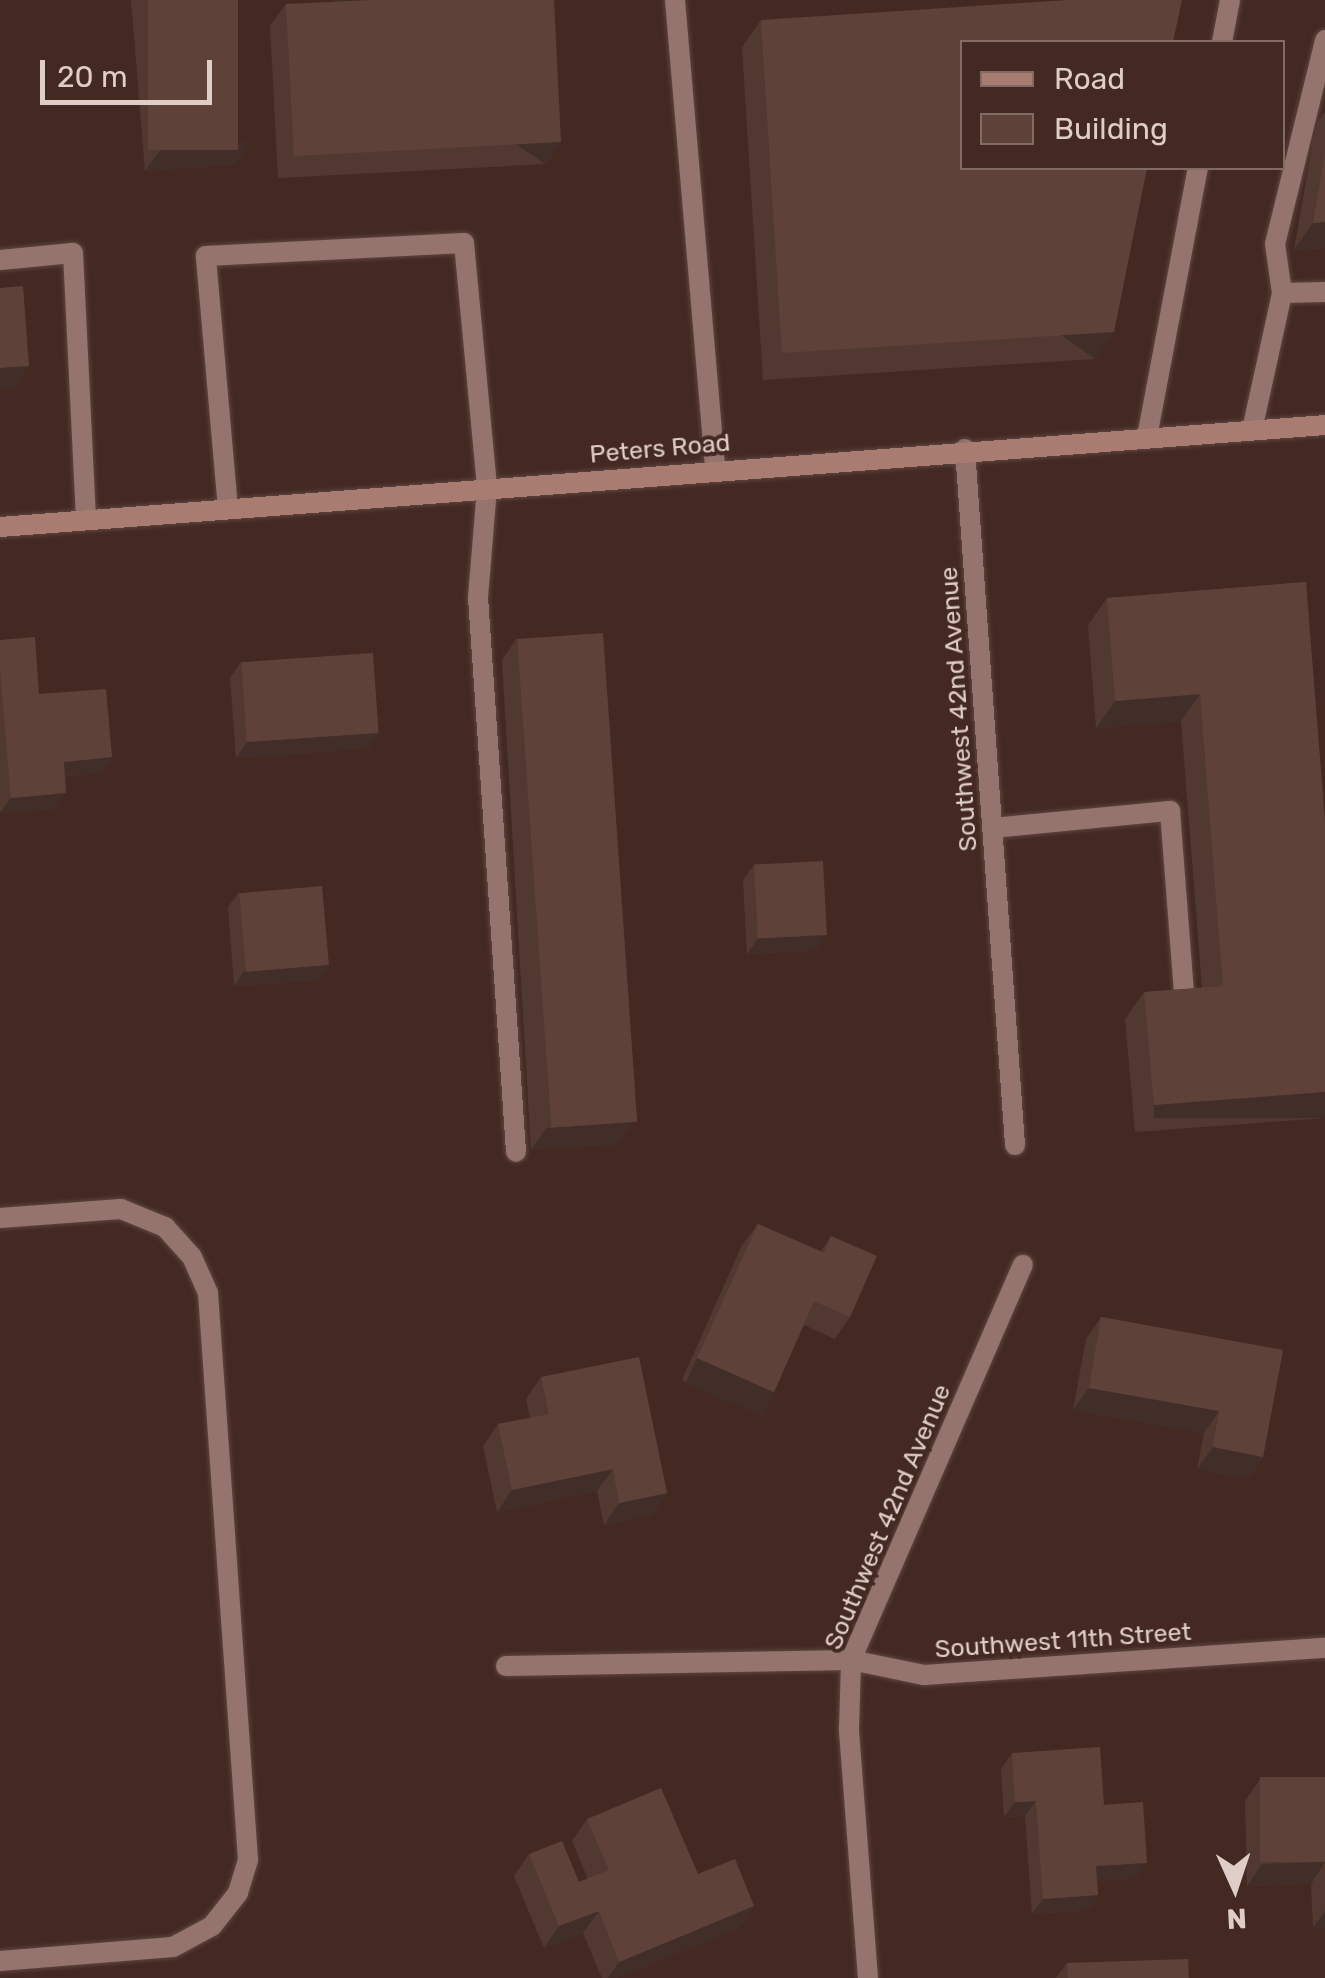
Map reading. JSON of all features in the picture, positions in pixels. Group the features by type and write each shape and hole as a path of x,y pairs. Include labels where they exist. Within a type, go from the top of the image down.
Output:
{"street":[{"path":"676,0 715,469"},
{"path":"1222,40 1230,0"},
{"path":"1252,430 1282,294 1275,244 1325,40"},
{"path":"1148,437 1198,170"},
{"path":"228,509 206,256 464,242 487,488 478,597 516,1152"},
{"path":"0,260 72,253 86,520"},
{"path":"1282,294 1325,292"},
{"name":"Peters Road","path":"0,527 1325,425"},
{"name":"Southwest 42nd Avenue","path":"965,450 1016,1145"},
{"path":"992,828 1170,811 1184,992"},
{"path":"0,1218 121,1209 165,1227 192,1257 208,1292 248,1860 238,1893 212,1926 172,1947 0,1960"},
{"name":"Southwest 42nd Avenue","path":"868,1978 848,1729 851,1660 1023,1265"},
{"name":"Southwest 11th Street","path":"506,1666 851,1660 924,1675 1325,1648"}],"building":[{"path":"148,0 238,0 238,150 148,150"},
{"path":"554,0 561,142 294,156 286,4"},
{"path":"1068,0 1182,0 1173,40 960,40 960,170 1147,170 1114,332 782,353 761,20"},
{"path":"1325,154 1325,222 1313,223"},
{"path":"23,286 29,366 0,368 0,288"},
{"path":"1306,582 1325,821 1325,1092 1154,1105 1144,992 1223,986 1200,694 1115,701 1107,598"},
{"path":"603,633 637,1122 551,1128 517,639"},
{"path":"35,637 39,694 106,689 112,757 64,762 66,793 11,798 0,640"},
{"path":"373,653 379,733 247,742 241,662"},
{"path":"823,861 827,935 758,939 754,865"},
{"path":"322,886 329,965 246,972 239,893"},
{"path":"758,1224 824,1253 831,1236 877,1256 850,1317 814,1301 774,1392 697,1358"},
{"path":"1101,1317 1283,1350 1263,1457 1213,1447 1219,1411 1089,1388"},
{"path":"639,1357 667,1493 619,1503 613,1469 512,1490 498,1424 549,1414 541,1377"},
{"path":"1100,1747 1104,1805 1143,1802 1147,1863 1096,1866 1098,1895 1043,1899 1036,1801 1015,1802 1012,1753"},
{"path":"1260,1777 1325,1777 1325,1862 1260,1862"},
{"path":"661,1788 698,1874 735,1859 754,1906 619,1962 599,1911 559,1926 529,1854 562,1841 579,1882 609,1870 587,1819"},
{"path":"1188,1959 1189,1978 1068,1978 1067,1963"}]}
